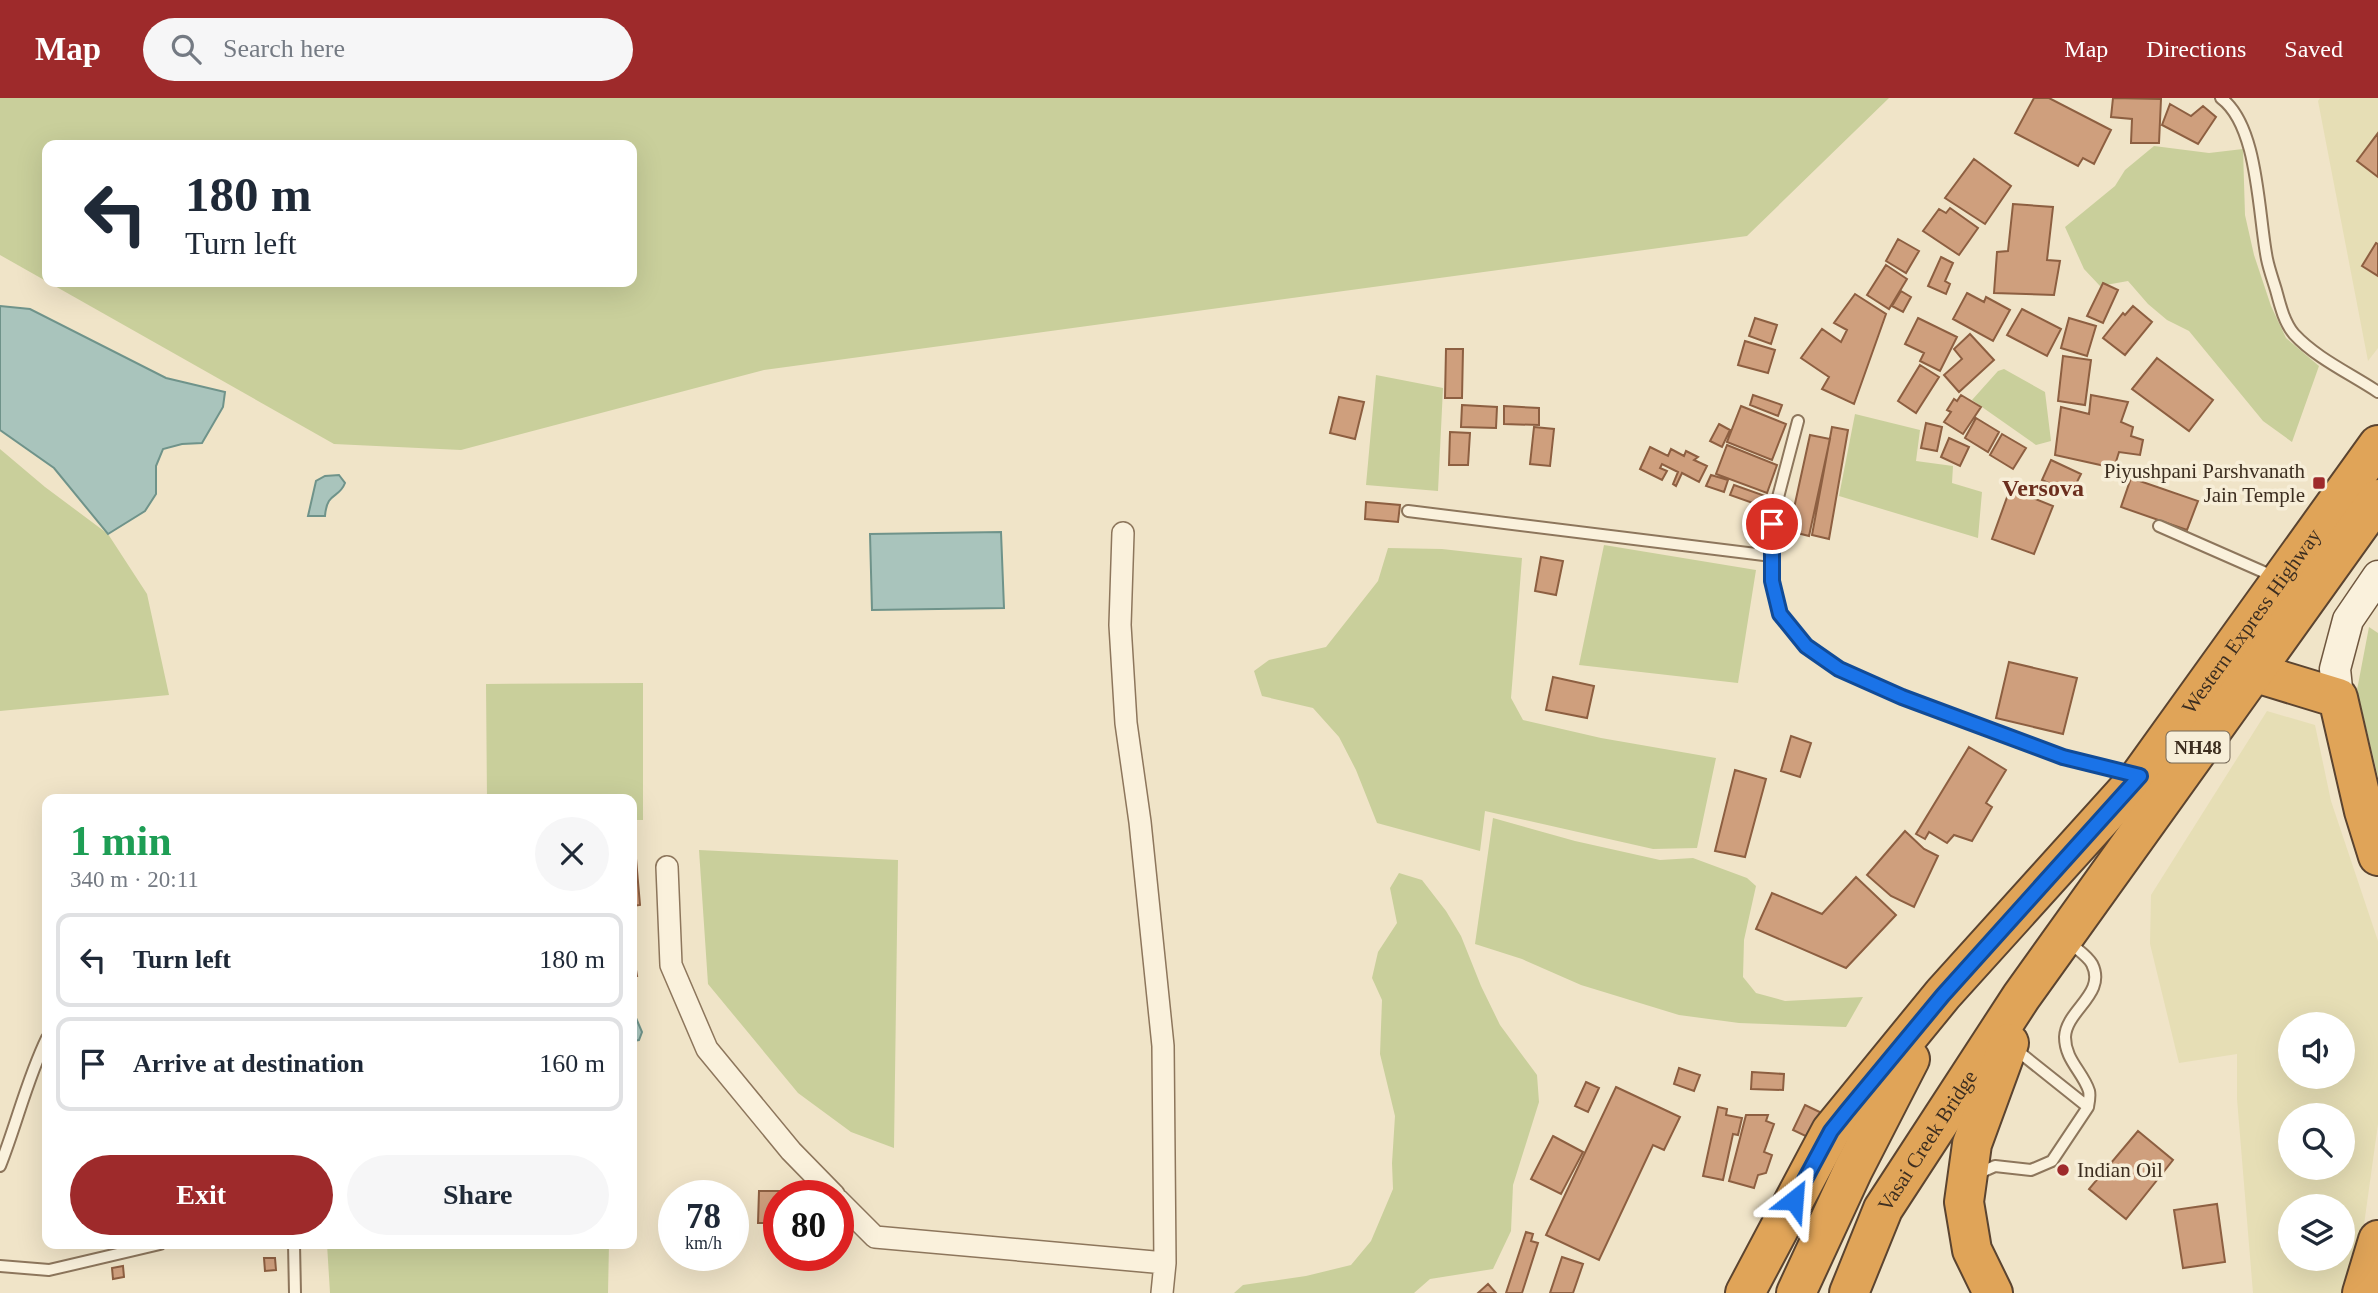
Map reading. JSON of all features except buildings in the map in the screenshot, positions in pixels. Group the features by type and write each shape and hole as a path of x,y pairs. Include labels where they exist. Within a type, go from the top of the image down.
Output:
{"highway":[{"name":"Western Express Highway","path":"1745,1293 1831,1131 1943,995 2140,776 2378,445"},
{"name":"Western Express Highway","path":"2021,997 2378,499"},
{"path":"2253,672 2338,698 2364,811 2378,856"},
{"path":"1796,1293 1853,1170 1943,995"},
{"path":"1993,1293 1972,1250 1964,1202 1972,1144 2009,1044 2021,997"},
{"name":"Vasai Creek Bridge","path":"1849,1293 1883,1209 2021,997"},
{"path":"2362,1293 2378,1240"}],"street":[{"path":"1123,533 1120,625 1126,723 1140,822 1163,1045 1165,1263 1161,1293"},
{"path":"2338,698 2335,669 2348,620 2378,576"},
{"path":"667,867 671,965 708,1049 790,1151 819,1180"},
{"path":"854,1216 875,1237 1165,1263"}],"lane":[{"path":"2221,98 2240,120 2253,161 2267,259 2282,314 2293,333 2312,349 2378,392"},
{"path":"1798,421 1772,524 1772,581 1780,614 1806,646 1839,669 1902,697 2063,757 2140,776"},
{"path":"1408,512 1772,556"},
{"path":"2159,526 2281,580"},
{"path":"1968,1178 1995,1166 2031,1170 2052,1161 2088,1107 2089,1092 2068,1054 2065,1035 2069,1022 2090,995 2095,977 2091,962 2064,937"},
{"path":"2009,1044 2088,1107"},
{"path":"0,1166 32,1069 42,1048"},
{"path":"0,1266 49,1270 139,1249"},
{"path":"294,1249 295,1293"}],"shaded area":[{"path":"2320,98 2378,98 2378,348 2368,361 2318,101"},
{"path":"2267,711 2315,725 2331,801 2378,941 2378,1124 2363,1232 2355,1261 2355,1194 2278,1194 2278,1271 2352,1271 2346,1293 2253,1293 2237,1099 2237,1054 2179,1063 2150,944 2151,895"}],"green space":[{"path":"0,98 1889,98 1747,236 764,370 461,450 334,444 57,287 637,287 637,140 42,140 42,279 0,255"},
{"path":"2154,146 2209,153 2243,149 2245,215 2254,255 2271,306 2286,338 2319,366 2292,442 2263,421 2189,331 2167,320 2148,304 2128,281 2100,286 2084,269 2065,227 2115,186 2125,170"},
{"path":"2004,369 2045,392 2051,441 2036,445 1972,400 1998,371"},
{"path":"1376,375 1443,388 1438,491 1366,485"},
{"path":"1855,414 1920,430 1916,461 1953,466 1952,483 1982,492 1978,538 1839,496"},
{"path":"0,449 108,534 147,594 169,695 0,711"},
{"path":"1604,545 1756,570 1738,683 1579,665"},
{"path":"1388,548 1442,549 1522,558 1511,698 1523,720 1601,738 1716,758 1697,848 1653,849 1485,811 1480,851 1377,823 1356,770 1339,737 1313,708 1262,696 1254,671 1269,660 1326,647 1378,581"},
{"path":"2369,627 2378,633 2378,777 2357,690"},
{"path":"643,683 643,820 637,820 637,794 487,794 486,684"},
{"path":"1493,818 1575,841 1660,860 1693,858 1747,878 1756,886 1744,940 1743,977 1756,993 1785,1001 1863,997 1846,1027 1739,1023 1679,1015 1581,985 1522,959 1475,944"},
{"path":"699,850 898,860 894,1148 851,1132 798,1093 708,984"},
{"path":"1399,873 1422,880 1446,911 1461,936 1500,1025 1537,1075 1539,1102 1513,1185 1511,1231 1493,1269 1430,1279 1414,1293 1234,1293 1243,1285 1306,1276 1351,1265 1371,1241 1393,1189 1395,1116 1380,1054 1382,1000 1372,978 1378,952 1397,923 1390,888"},
{"path":"327,1249 609,1249 608,1293 330,1293"}],"water":[{"path":"0,306 30,309 166,378 225,392 223,407 202,443 163,449 156,466 156,494 145,511 108,534 54,468 0,430"},
{"path":"339,475 345,483 328,503 325,516 308,516 316,481 325,476"},
{"path":"1001,532 1004,608 872,610 870,534"},
{"path":"637,1020 642,1032 637,1040"}],"place":[{"name":"Piyushpani Parshvanath Jain Temple","path":"2319,483"},
{"name":"Indian Oil","path":"2063,1170"}],"district":[{"name":"Versova","path":"2043,488"}],"route":[{"path":"1772,524 1772,581 1780,614 1806,646 1839,669 1902,697 2063,757 2140,776 1943,995 1847,1111 1831,1131 1794,1200"}]}
